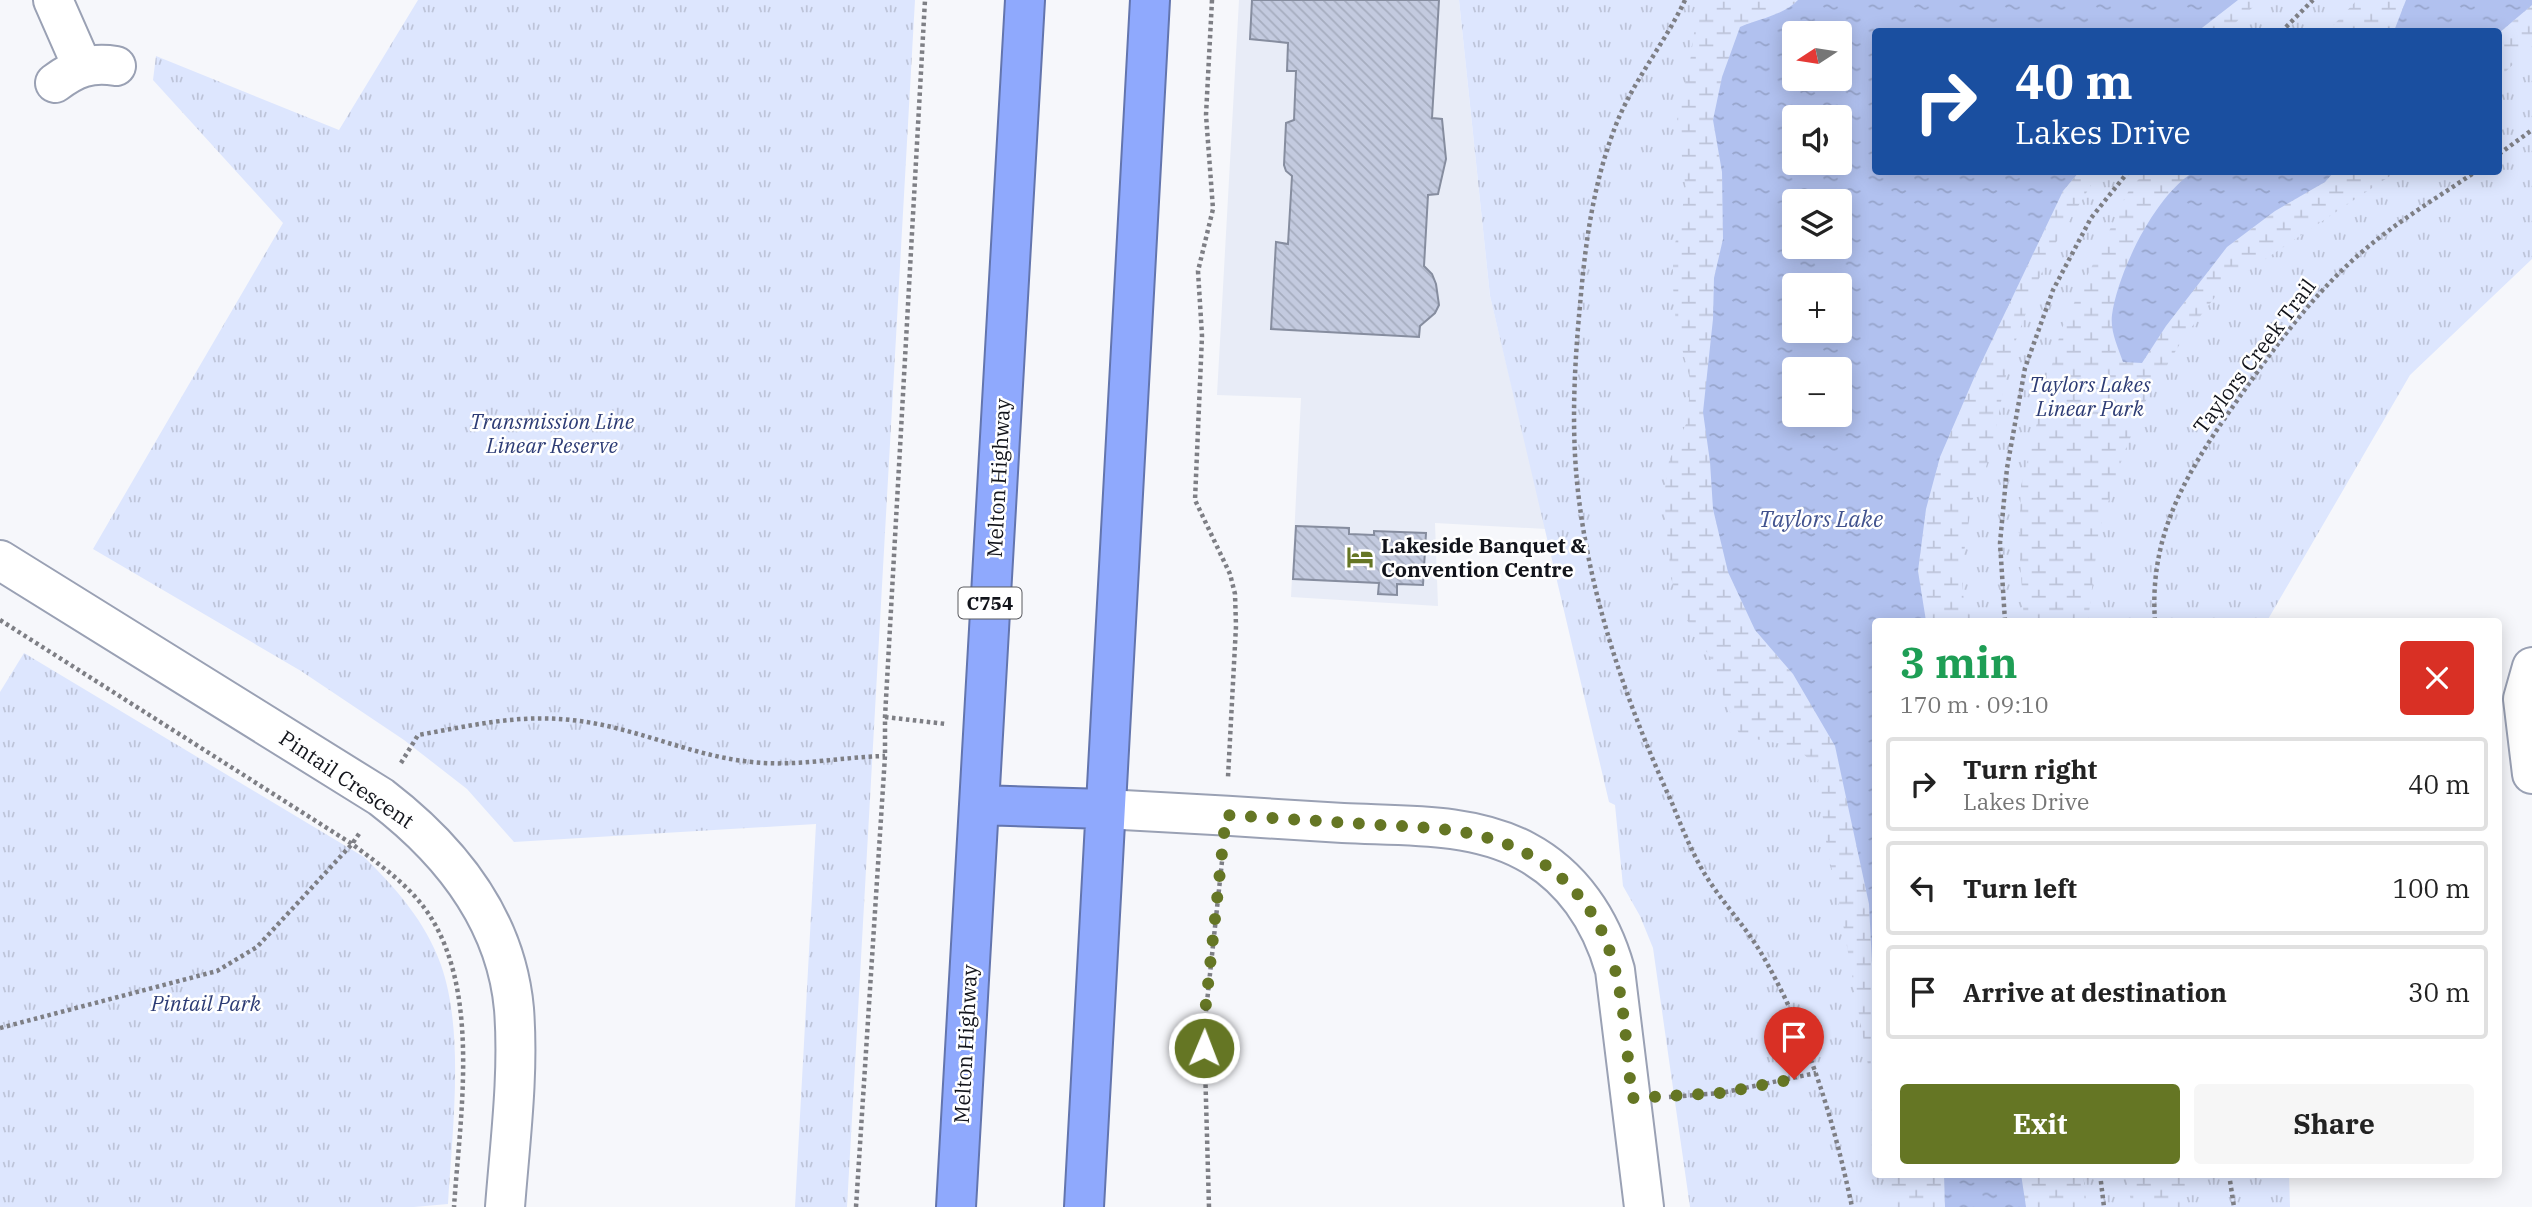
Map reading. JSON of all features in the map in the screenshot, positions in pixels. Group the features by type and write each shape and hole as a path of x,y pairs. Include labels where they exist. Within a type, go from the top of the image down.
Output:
{"highway":[{"name":"Melton Highway","path":"956,1207 1025,0"},
{"path":"1084,1207 1150,0"},
{"path":"979,805 1105,809"}],"street":[{"path":"53,0 84,72"},
{"name":"Pintail Crescent","path":"0,559 382,797 432,840 465,879 482,905 496,935 508,973 514,1008 515,1050 505,1207"},
{"path":"2532,667 2524,699 2532,774"},
{"path":"1105,809 1411,826 1475,834 1526,851 1553,869 1578,894 1595,917 1608,943 1621,1005 1644,1207"}],"path":[{"path":"856,1207 885,757 885,717 925,0"},
{"path":"1209,1207 1204,1030 1226,815 1236,626 1235,594 1230,574 1195,500 1202,336 1198,271 1213,209 1206,115 1212,0"},
{"path":"1685,0 1623,108 1595,189 1586,238 1574,371 1577,485 1599,598 1620,674 1641,732 1698,862 1711,884 1749,932 1792,1011 1816,1073 1852,1207"},
{"path":"2285,28 2313,0"},
{"path":"2502,152 2532,130"},
{"path":"2005,618 2000,543 2007,468 2025,368 2053,290 2091,218 2126,175"},
{"name":"Taylors Creek Trail","path":"2155,618 2160,548 2177,498 2199,454 2315,296 2355,258 2396,225 2471,175"},
{"path":"0,620 352,844 401,880 428,913 450,957 461,1014 462,1082 454,1207"},
{"path":"885,717 983,728"},
{"path":"1632,1098 1721,1093 1816,1073"},
{"path":"2100,1178 2104,1207"},
{"path":"2230,1178 2234,1207"}],"shaded area":[{"path":"1239,0 1459,0 1490,296 1546,529 1435,523 1438,606 1291,597 1301,398 1217,395"}],"green space":[{"name":"Transmission Line Linear Reserve","path":"418,0 915,0 847,1207 795,1207 816,824 514,842 467,789 404,740 301,671 93,549 283,223 153,80 156,56 339,130"},
{"name":"Taylors Lakes Linear Park","path":"1459,0 2532,0 2532,259 2410,375 2269,618 1872,618 1872,1178 2289,1178 2290,1207 1690,1207 1653,948 1640,916 1623,886 1615,805 1609,802 1490,296"},
{"path":"1716,0 1798,0 1779,13 1740,27 1722,77 1713,120 1722,172 1723,239 1714,278 1710,462 1713,509 1755,630 1793,674 1835,746 1869,904 1872,1087 1826,841 1816,766 1796,747 1740,736 1721,690 1716,667 1682,612 1671,578 1664,496 1669,461 1686,424 1691,383 1676,325 1673,287 1673,254 1686,190 1677,119 1690,62 1696,19"},
{"path":"2238,0 2261,0 2229,28 2202,28"},
{"path":"2357,0 2406,0 2395,28 2331,28"},
{"path":"2532,5 2532,46 2502,75 2502,30"},
{"path":"2076,175 2097,175 2055,244 2037,283 2009,359 1995,434 1986,467 1972,501 1961,572 1964,602 1972,618 1926,618 1918,571 1926,509 1940,457 1974,378 2063,191"},
{"path":"2143,175 2188,175 2142,363 2166,326 2227,247 2275,211 2325,182 2331,175 2392,175 2222,288 2184,337 2145,402 2124,453 2099,531 2088,618 2024,618 2019,544 2021,486 2061,330 2130,188"},
{"name":"Pintail Park","path":"24,653 364,857 408,906 435,949 448,992 453,1021 455,1083 448,1204 414,1207 0,1207 0,692"},
{"path":"1888,1178 1944,1178 1945,1207 1889,1207 1891,1195"},
{"path":"2022,1178 2083,1178 2087,1207 2026,1207"},
{"path":"2127,1178 2185,1178 2184,1207 2132,1207"}],"water":[{"name":"Taylors Lake","path":"1798,0 2238,0 2202,28 1872,28 1872,175 2076,175 2063,191 1974,378 1940,457 1926,509 1918,571 1926,618 1872,618 1872,964 1869,904 1835,746 1793,674 1755,630 1728,572 1713,509 1703,412 1713,319 1714,278 1723,239 1722,172 1713,120 1722,77 1740,27 1779,13"},
{"path":"2406,0 2532,0 2532,5 2502,30 2502,28 2395,28"},
{"path":"2190,175 2331,175 2325,182 2275,211 2227,247 2166,326 2142,363 2123,362 2112,327 2112,315 2122,277 2153,215"},
{"path":"1944,1178 2022,1178 2026,1207 1945,1207"}],"building":[{"path":"1252,0 1439,0 1432,118 1442,119 1446,159 1438,194 1428,195 1424,266 1432,274 1436,284 1439,305 1435,313 1420,326 1419,337 1271,329 1276,242 1288,244 1292,176 1284,165 1286,123 1294,120 1296,71 1287,71 1288,43 1250,39"},
{"name":"Lakeside Banquet & Convention Centre","path":"1296,526 1349,528 1349,534 1374,535 1374,531 1426,533 1423,585 1397,584 1397,595 1378,594 1379,583 1293,579"}],"place":[{"name":"Lakeside Banquet & Convention Centre","path":"1360,557"}],"route":[{"path":"1204,1048 1205,1013 1226,815 1439,828 1502,841 1526,851 1553,869 1578,894 1595,917 1608,943 1621,1005 1632,1098 1721,1093 1794,1079"}]}
